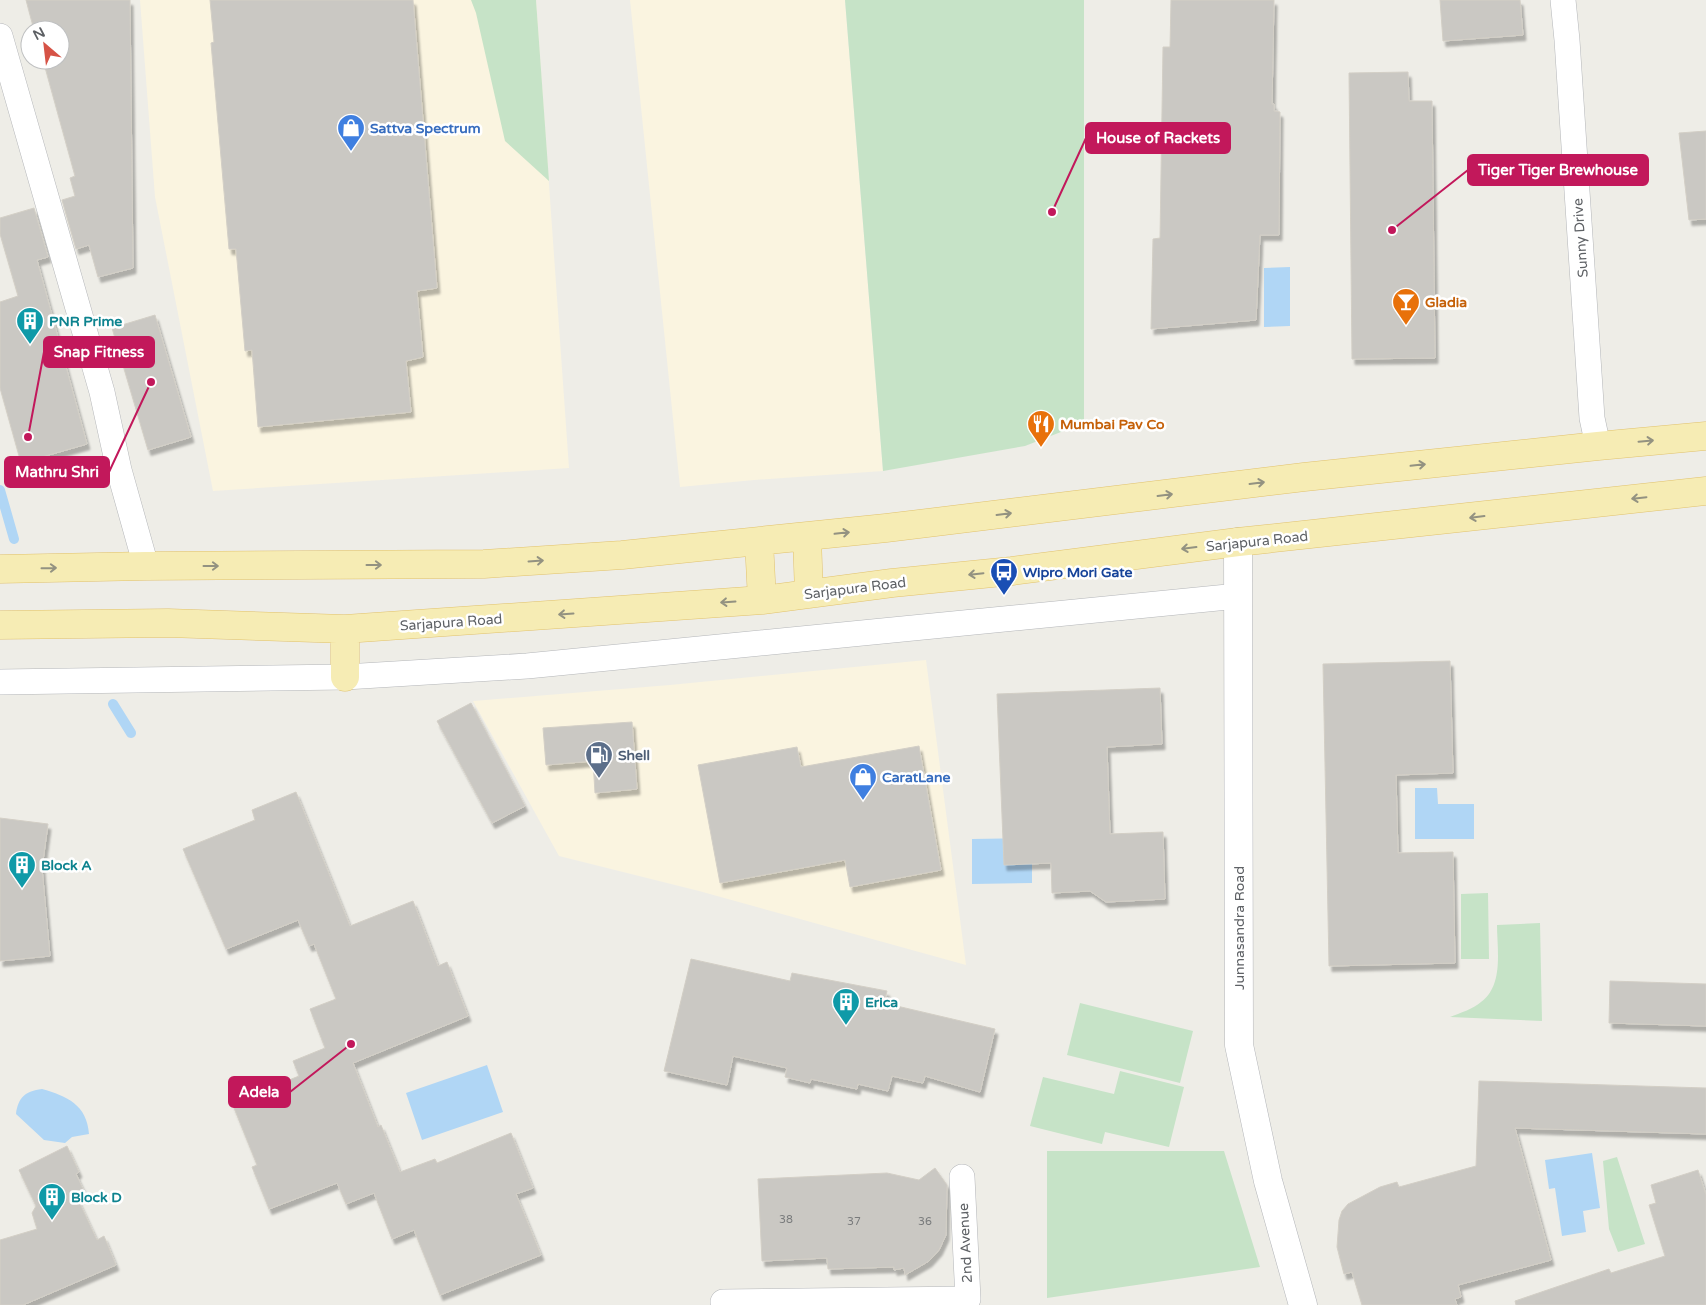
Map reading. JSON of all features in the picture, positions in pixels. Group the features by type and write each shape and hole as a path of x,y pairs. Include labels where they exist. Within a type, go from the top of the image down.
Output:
{"main road":[{"path":"0,569 484,564 622,555 759,540 807,537 1314,476 1706,436"},
{"name":"Sarjapura Road","path":"0,625 168,623 345,629 762,600 1238,542 1706,491"},
{"path":"807,537 809,594"},
{"path":"759,540 762,600"},
{"path":"345,629 345,677"}],"street":[{"name":"Sunny Drive","path":"1563,0 1568,40 1592,418 1598,446"},
{"path":"0,36 102,392 119,470 146,566"},
{"name":"Junnasandra Road","path":"1238,542 1239,1045 1268,1180 1303,1305"},
{"path":"0,682 345,677 527,666 1238,596"},
{"name":"2nd Avenue","path":"723,1302 899,1302 968,1299 962,1177"}],"shaded area":[{"name":"Sattva Spectrum","path":"140,0 536,0 569,468 213,491 155,197"},
{"path":"630,0 845,0 883,471 680,487"},
{"path":"926,660 966,965 699,891 559,856 473,701 670,685"}],"green space":[{"path":"471,0 536,0 549,181 505,141 476,13"},
{"path":"845,0 1084,0 1084,423 1025,446 883,471"},
{"path":"1488,893 1489,959 1461,959 1461,894"},
{"path":"1540,923 1542,1021 1450,1017 1478,1004 1488,995 1493,986 1498,966 1497,925"},
{"path":"1080,1003 1193,1031 1180,1083 1067,1055"},
{"path":"1120,1071 1184,1087 1169,1147 1105,1132 1102,1144 1030,1126 1043,1077 1114,1094"},
{"path":"1047,1151 1224,1151 1260,1267 1047,1298"},
{"path":"1617,1157 1645,1244 1618,1252 1609,1229 1603,1161"}],"water":[{"path":"1290,267 1290,326 1264,327 1264,268"},
{"path":"1415,788 1437,788 1438,804 1474,804 1474,839 1415,839"},
{"path":"1032,838 1032,883 972,884 972,839"},
{"path":"487,1065 503,1112 422,1140 406,1093"},
{"path":"42,1089 60,1095 74,1103 84,1116 89,1134 72,1137 65,1143 44,1140 16,1114 23,1096"},
{"path":"1592,1153 1600,1208 1583,1211 1586,1232 1562,1236 1555,1188 1549,1189 1545,1160"}],"building":[{"path":"26,0 130,0 133,268 98,277 89,245 76,249 62,200 75,196 70,178 75,176 46,70 70,70 70,20 31,20"},
{"path":"210,0 413,0 437,288 417,291 423,357 406,361 411,412 258,427 252,350 245,351 236,249 229,249 211,43 214,42"},
{"path":"1171,0 1274,0 1272,104 1274,104 1274,111 1280,112 1279,235 1260,235 1256,320 1151,329 1153,239 1160,238 1163,47 1170,47"},
{"path":"1440,0 1520,0 1523,35 1443,41"},
{"path":"1408,72 1409,101 1432,101 1435,358 1352,359 1349,73"},
{"path":"1706,131 1706,219 1689,220 1679,133"},
{"name":"PNR Prime","path":"34,208 48,257 37,260 87,444 21,463 0,388 0,302 18,296 0,234 0,218"},
{"path":"155,315 191,437 148,450 112,328"},
{"path":"1450,661 1453,773 1396,775 1398,853 1453,852 1455,963 1329,966 1323,664"},
{"path":"1160,688 1162,744 1107,747 1110,834 1163,832 1165,899 1106,902 1090,891 1052,893 1051,863 1004,865 997,694"},
{"path":"471,703 525,806 492,823 437,721"},
{"path":"632,722 637,789 595,793 593,761 546,765 543,728"},
{"path":"919,746 941,870 850,887 845,860 720,883 698,765 797,747 801,767"},
{"path":"296,792 350,926 413,901 438,966 447,962 468,1016 353,1063 378,1127 381,1125 400,1172 435,1159 437,1163 511,1133 533,1188 516,1194 541,1255 440,1295 414,1230 392,1239 374,1193 346,1204 337,1183 269,1209 252,1167 257,1165 232,1103 299,1076 293,1061 325,1048 310,1009 336,999 314,944 309,946 298,920 226,949 183,849 255,820 252,810"},
{"name":"Block A","path":"0,818 48,824 42,868 50,956 0,961"},
{"name":"Erica","path":"691,959 790,981 792,973 887,991 884,1003 995,1029 980,1092 925,1076 923,1083 892,1076 888,1091 858,1084 857,1089 811,1079 810,1083 785,1077 787,1068 733,1056 727,1085 664,1071"},
{"path":"1610,981 1706,984 1706,1026 1609,1023"},
{"path":"1479,1081 1706,1088 1706,1134 1515,1128 1551,1260 1458,1285 1461,1297 1455,1299 1457,1305 1362,1305 1352,1272 1344,1274 1337,1247 1339,1220 1342,1211 1348,1204 1380,1187 1397,1182 1399,1187 1476,1166"},
{"name":"Block D","path":"67,1146 79,1172 76,1174 83,1189 75,1193 97,1240 104,1236 116,1265 23,1305 0,1305 0,1240 37,1229 32,1213 36,1206 19,1170"},
{"path":"935,1168 947,1185 946,1235 939,1250 929,1261 905,1275 904,1268 894,1270 894,1267 828,1269 827,1258 762,1261 758,1179 887,1173 919,1180"},
{"path":"1698,1170 1706,1195 1706,1305 1516,1305 1515,1301 1609,1269 1611,1273 1665,1256 1649,1205 1656,1203 1651,1185"}],"waterway":[{"path":"0,490 14,539"},
{"path":"113,704 131,733"}],"place":[{"name":"Sattva Spectrum","path":"351,152"},
{"name":"House of Rackets","path":"1052,212"},
{"name":"Tiger Tiger Brewhouse","path":"1392,230"},
{"name":"Gladia","path":"1406,326"},
{"name":"PNR Prime","path":"30,345"},
{"name":"Mathru Shri","path":"151,382"},
{"name":"Snap Fitness","path":"28,437"},
{"name":"Mumbai Pav Co","path":"1041,448"},
{"name":"Wipro Mori Gate","path":"1004,596"},
{"name":"Shell","path":"599,779"},
{"name":"CaratLane","path":"863,801"},
{"name":"Block A","path":"22,889"},
{"name":"Erica","path":"846,1026"},
{"name":"Adela","path":"351,1044"},
{"name":"Block D","path":"52,1221"}]}
